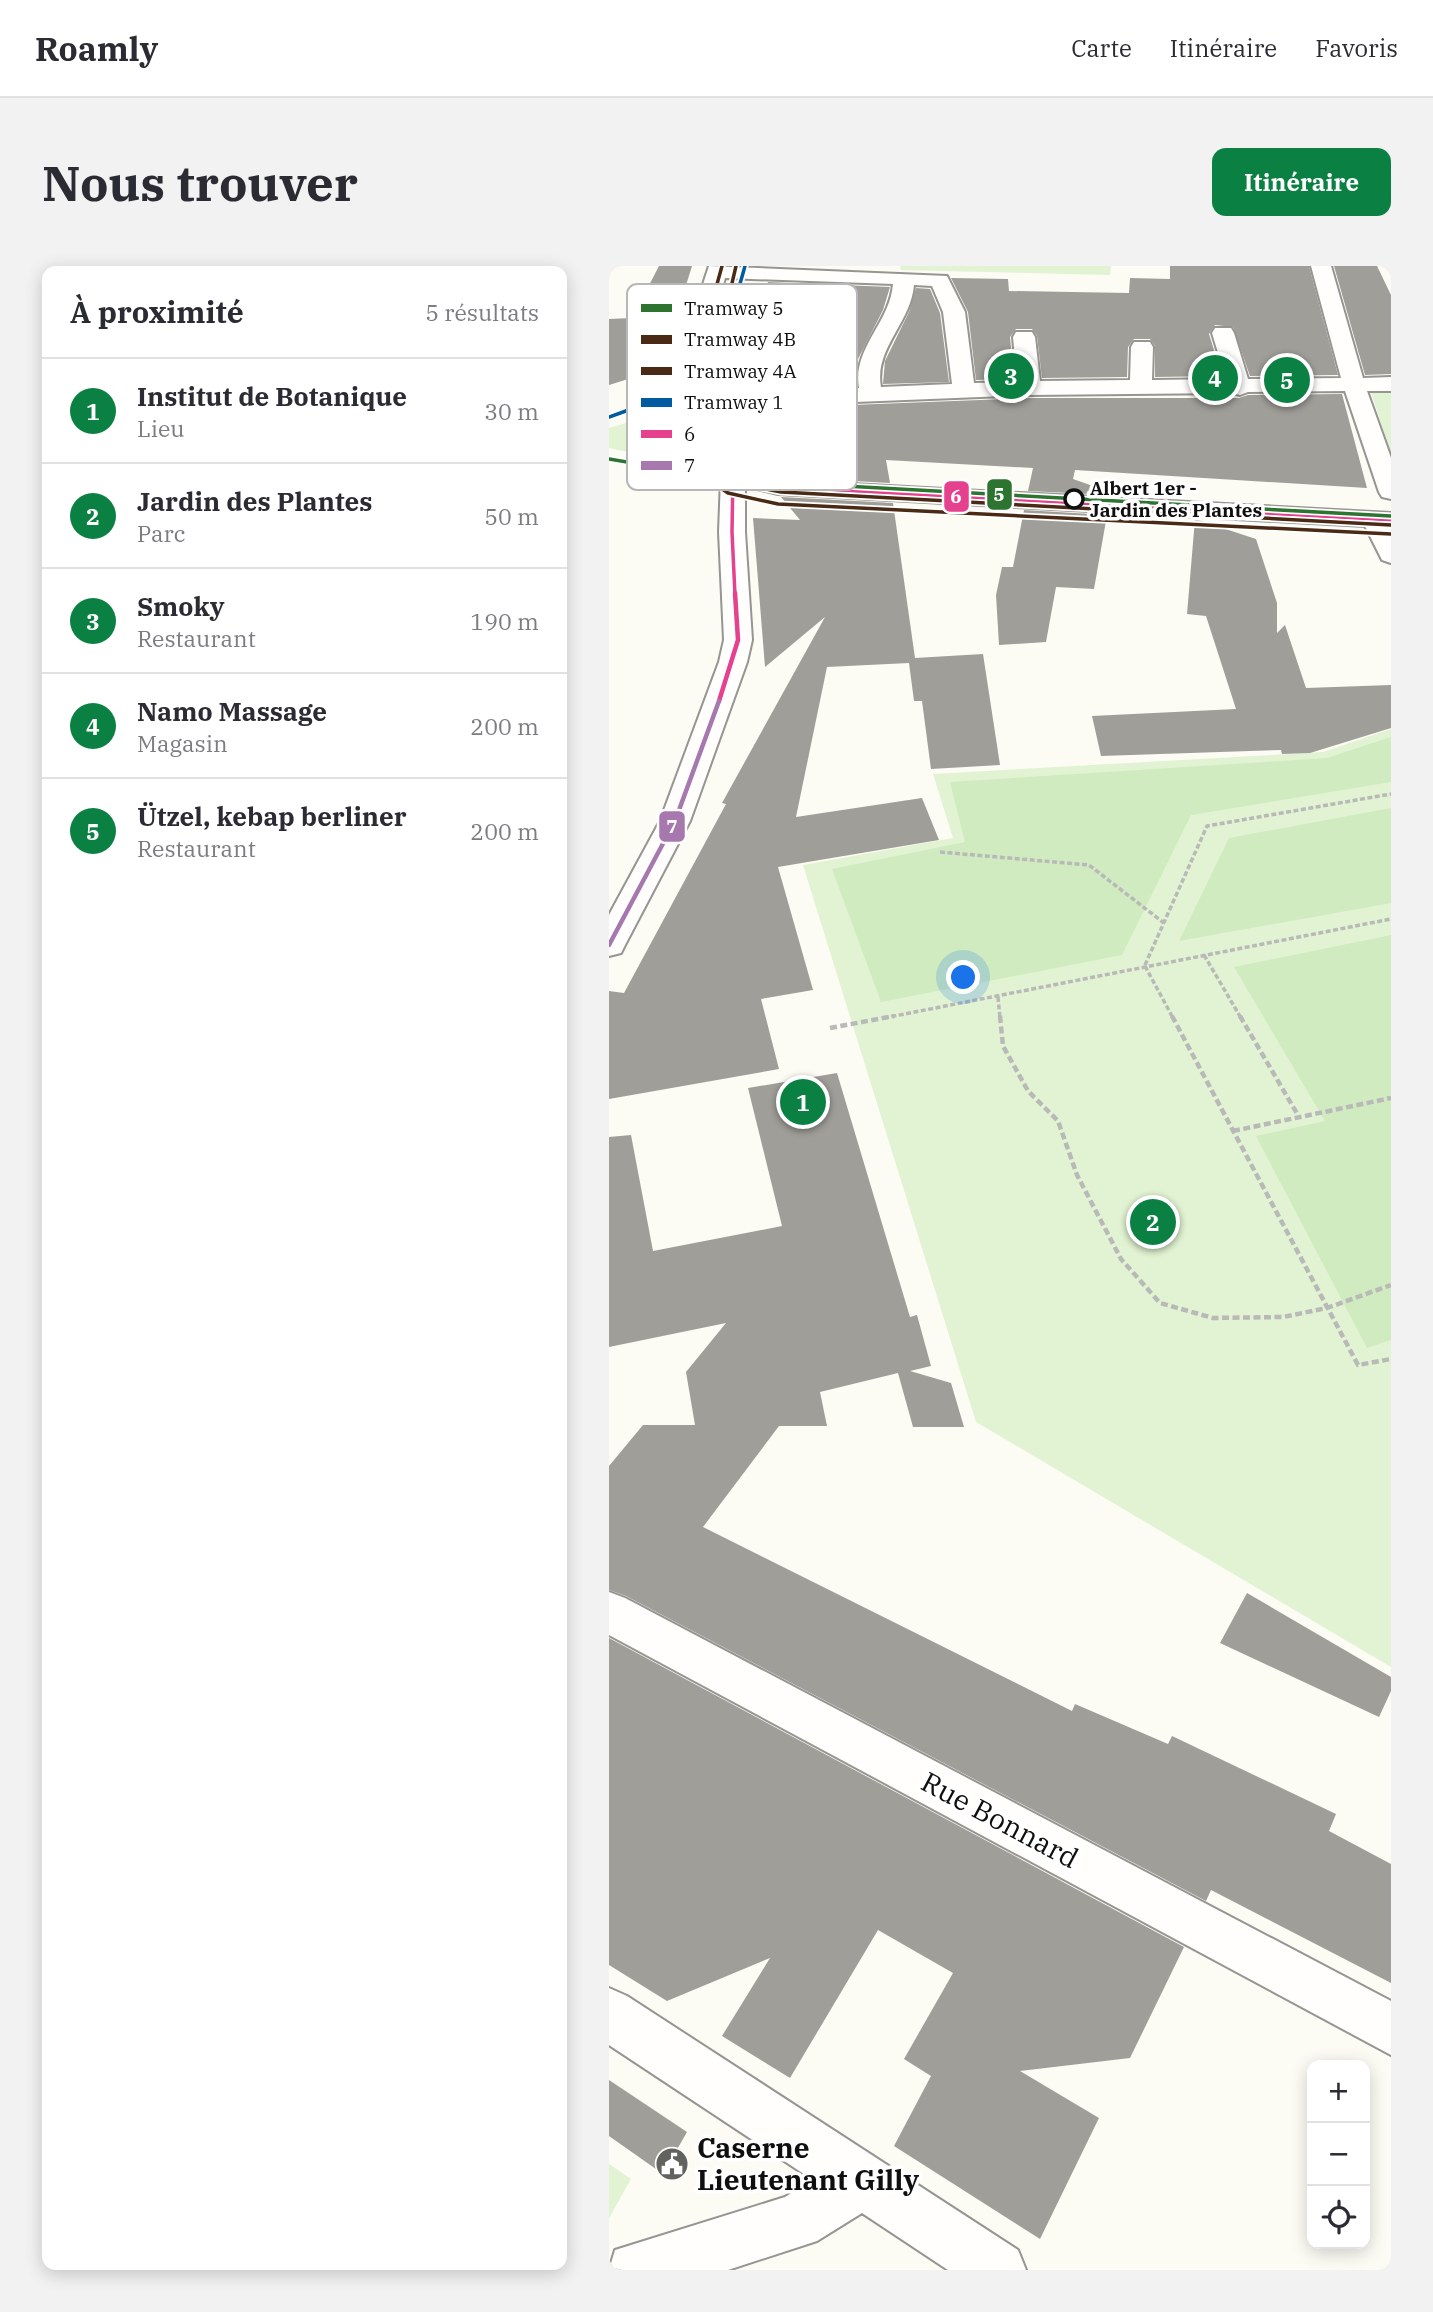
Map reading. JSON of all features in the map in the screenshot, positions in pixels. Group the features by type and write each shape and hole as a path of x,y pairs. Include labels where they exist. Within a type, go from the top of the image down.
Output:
{"street":[{"path":"1321,266 1354,386 1391,492"},
{"path":"718,269 940,280 954,312 964,391"},
{"path":"871,395 868,373 905,291 904,278"},
{"path":"1223,332 1240,387"},
{"path":"1024,337 1029,388"},
{"path":"1141,388 1142,347"},
{"path":"857,395 1029,388 1391,384"},
{"path":"609,945 674,821 733,662 737,640 733,490"},
{"path":"833,490 1383,520 1389,554"},
{"name":"Rue Bonnard","path":"610,1613 1391,2029"},
{"path":"609,2014 998,2270"},
{"path":"635,2270 797,2221 863,2181"}],"path":[{"path":"1145,966 1207,825 1391,793"},
{"path":"940,852 1089,866 1164,923"},
{"path":"830,1028 998,998 1145,966 1391,919"},
{"path":"1204,955 1299,1117"},
{"path":"1145,966 1357,1365 1391,1359"},
{"path":"998,998 1003,1046 1028,1091 1058,1121 1077,1175 1121,1259 1160,1303 1213,1318 1283,1317 1327,1308 1391,1285"},
{"path":"1233,1131 1391,1098"}],"green space":[{"path":"901,266 1111,266 1110,275 900,270"},
{"path":"1391,390 1391,454 1371,392"},
{"path":"627,423 627,452 609,448 609,428"},
{"path":"1391,729 1391,1667 976,1422 803,865 953,838 933,774 1323,752"},
{"path":"1391,737 1391,782 1191,815 1122,955 881,1002 832,869 965,842 950,782 1327,758"},
{"path":"1391,808 1391,903 1179,941 1229,838"},
{"path":"1391,935 1391,1340 1367,1348 1256,1136 1325,1121 1234,967"},
{"path":"609,2164 631,2179 609,2218"}],"building":[{"path":"659,266 692,266 686,284 650,284"},
{"path":"1170,266 1309,266 1338,375 1250,376 1233,327 1215,325 1209,334 1222,376 1155,377 1155,346 1150,339 1134,339 1128,347 1127,377 1042,378 1037,336 1032,329 1016,329 1010,337 1014,379 976,380 968,312 951,278 1008,279 1009,291 1129,293 1130,278 1170,279"},
{"path":"1334,266 1377,266 1391,295 1391,374 1365,375"},
{"path":"768,282 817,284 768,284"},
{"path":"857,286 890,287 883,310 858,359 857,372"},
{"path":"916,288 930,289 940,313 949,382 883,384 885,361 909,312"},
{"path":"627,318 627,379 609,385 609,319"},
{"path":"1342,394 1367,488 1075,470 1073,479 1110,492 1110,495 1028,491 1033,468 886,460 890,483 857,481 857,405 1029,398 1239,398 1248,395"},
{"path":"781,497 893,503 915,658 983,654 1000,765 931,769 922,701 914,701 909,663 827,667 796,817 922,798 939,840 778,867 813,990 761,999 779,1069 609,1099 609,991 624,993 726,804 722,803 825,617 765,667 753,518 800,520"},
{"path":"1024,510 1107,515 1094,589 1056,587 1046,642 999,645 996,595 1002,567 1013,567"},
{"path":"1195,519 1256,539 1277,603 1277,633 1285,625 1306,688 1391,685 1391,728 1310,753 1282,754 1281,750 1101,756 1092,716 1236,709 1206,616 1187,614"},
{"path":"837,1073 910,1317 917,1315 931,1366 910,1371 951,1383 964,1427 913,1427 898,1373 820,1392 827,1426 779,1426 703,1527 1072,1711 1075,1704 1168,1744 1172,1736 1336,1814 1329,1831 1391,1864 1391,1983 1211,1890 1206,1901 626,1596 609,1590 609,1466 643,1425 695,1425 686,1372 726,1323 609,1347 609,1137 631,1135 653,1251 782,1226 748,1088"},
{"path":"1247,1593 1391,1677 1391,1691 1379,1717 1220,1643"},
{"path":"609,1638 1184,1947 1130,2058 1020,2071 1099,2118 1040,2239 894,2146 931,2076 904,2059 953,1973 878,1930 790,2078 722,2036 770,1958 667,2001 609,1965"},
{"path":"609,2080 687,2132 663,2174 609,2136"}],"tram line":[{"name":"4B","path":"717,284 722,266"},
{"name":"4A","path":"732,284 736,266"},
{"name":"1","path":"740,284 745,266"},
{"name":"1","path":"609,417 627,410"},
{"name":"5","path":"609,459 627,462"},
{"name":"5","path":"857,487 1391,516"},
{"name":"4B","path":"724,490 778,504 1391,534"},
{"name":"4A","path":"771,490 1391,525"}],"transit line":[{"name":"6","path":"719,701 738,640 732,532 733,490"},
{"name":"6","path":"834,490 1391,520"},
{"name":"7","path":"609,945 675,821 719,701"}],"place":[{"name":"Smoky","path":"1011,376"},
{"name":"Namo Massage","path":"1215,378"},
{"name":"Ützel, kebap berliner","path":"1287,380"},
{"name":"Albert 1er - Jardin des Plantes","path":"1074,499"},
{"name":"Institut de Botanique","path":"803,1102"},
{"name":"Jardin des Plantes","path":"1153,1222"},
{"name":"Caserne Lieutenant Gilly","path":"672,2164"}]}
